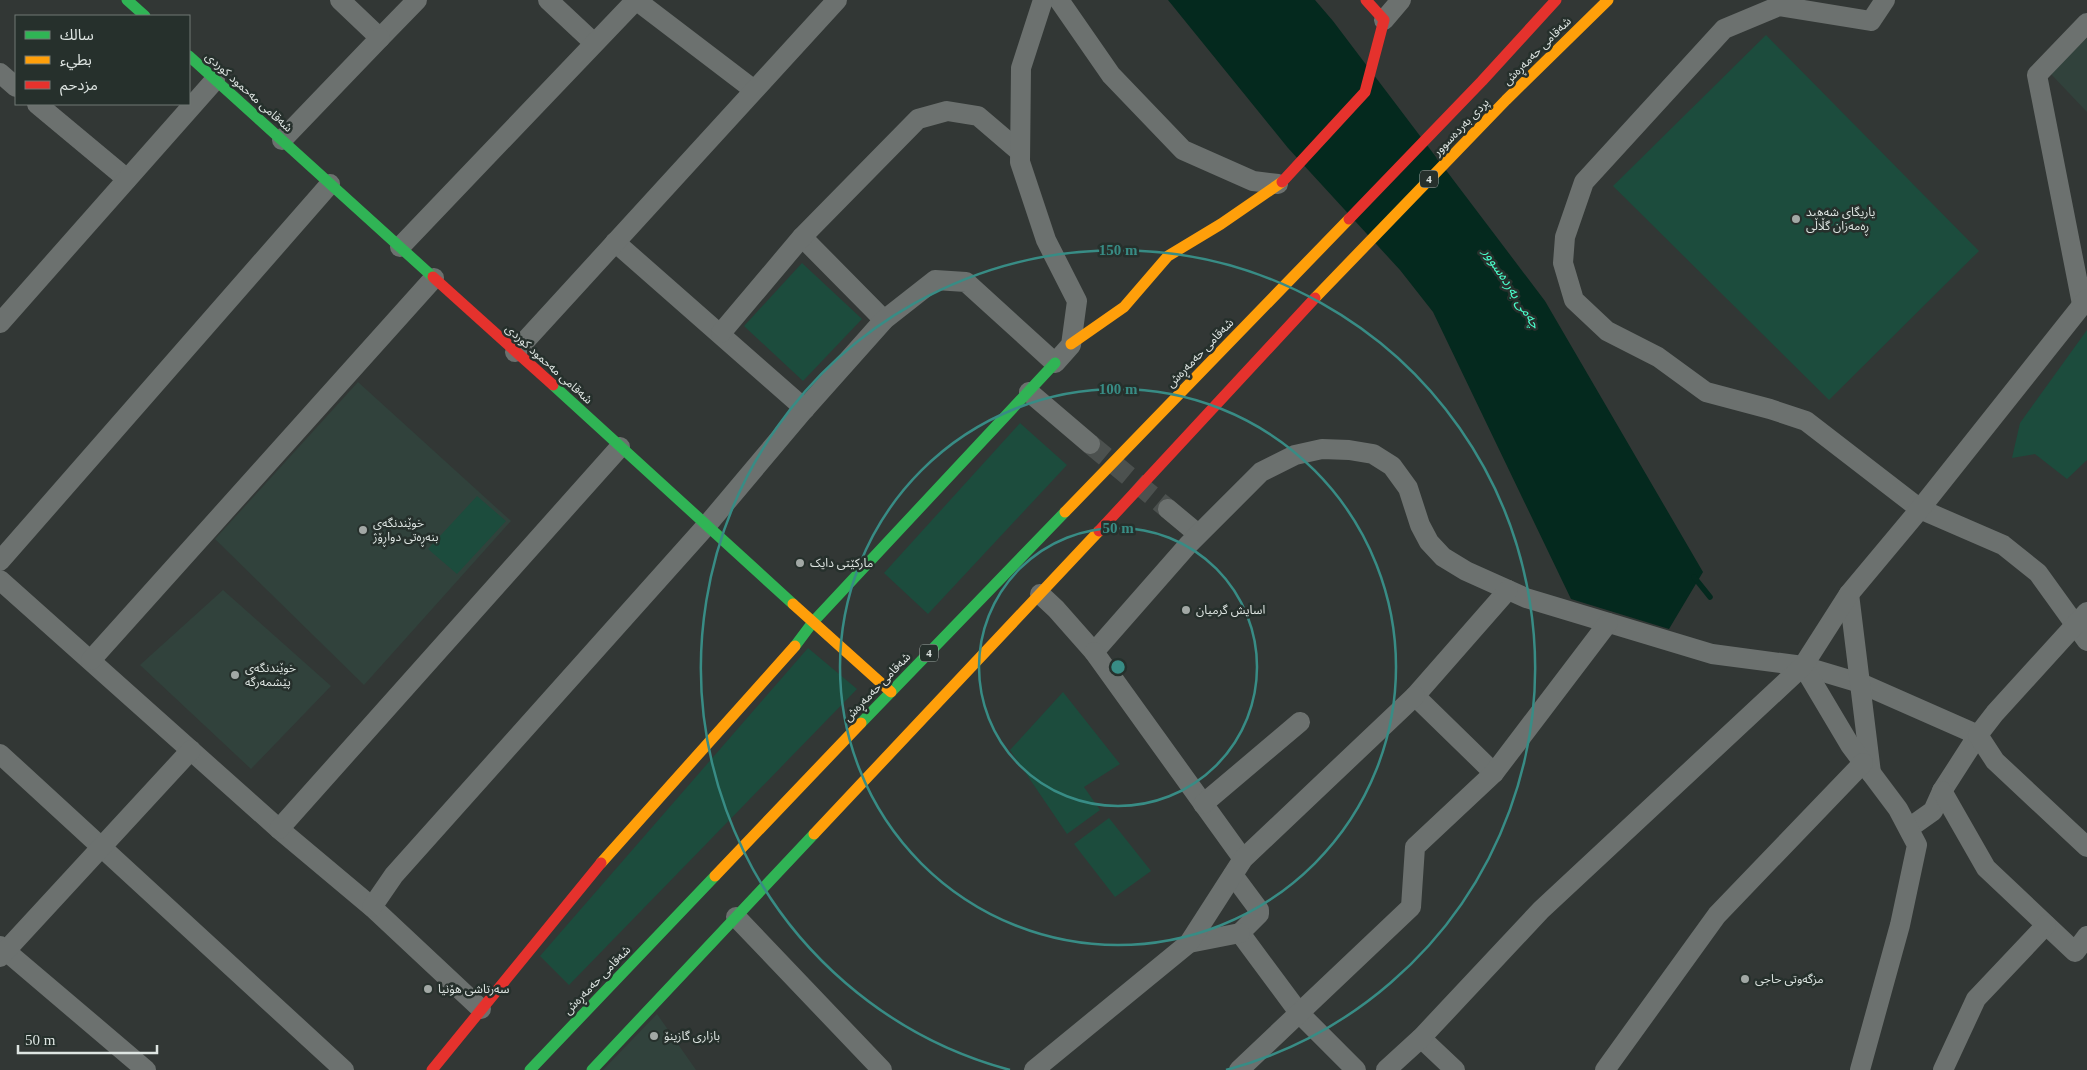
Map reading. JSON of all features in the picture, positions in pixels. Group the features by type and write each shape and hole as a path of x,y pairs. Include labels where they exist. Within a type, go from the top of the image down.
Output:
{"main road":[{"path":"127,0 144,15"},
{"path":"1071,344 1124,307 1168,256 1221,224 1278,184 1365,92 1384,20 1366,0"},
{"name":"شەقامی حەمەڕەش","path":"1482,81 1556,0"},
{"name":"شەقامی حەمەڕەش","path":"1506,100 1608,0"},
{"name":"شەقامی مەحمود کوردی","path":"190,57 891,692"},
{"name":"پردی بەردەسوور","path":"1329,238 1482,81"},
{"name":"پردی بەردەسوور","path":"1040,594 1210,403 1506,100"},
{"name":"شەقامی حەمەڕەش","path":"530,1070 891,692 1194,385 1329,238"},
{"path":"432,1070 599,866 792,651 813,622 1055,363"},
{"name":"4","path":"598,1068 736,917 1040,594"}],"street":[{"path":"340,0 380,38"},
{"path":"282,140 417,0"},
{"path":"548,0 594,44"},
{"path":"400,247 636,0 754,90"},
{"path":"515,352 837,0"},
{"path":"372,907 394,875 707,525 805,409 884,320 935,280 966,282 1055,363 1071,344 1078,301 1046,240 1020,162 1021,68 1043,0"},
{"path":"1060,0 1111,75 1183,150 1253,181 1278,184"},
{"path":"1384,20 1401,0"},
{"path":"1885,0 1871,21 1779,6 1724,29 1584,182 1565,237 1564,263 1574,300 1606,331 1658,357 1706,392 1806,421 1920,509 2002,545 2038,572 2081,618 2087,641"},
{"path":"1386,1070 1421,1038 1541,910 1803,666 1849,594 1920,509 2084,302 2037,75 2087,23"},
{"path":"0,322 215,80"},
{"path":"38,105 128,179"},
{"path":"721,333 802,237 918,119 947,111 978,116 1020,152"},
{"path":"0,561 330,184"},
{"path":"802,237 884,320"},
{"path":"615,242 721,333 805,409"},
{"path":"90,660 434,278"},
{"path":"1029,392 1090,444"},
{"path":"279,829 620,447"},
{"path":"1094,652 1198,534 1261,472 1295,455 1322,449 1349,450 1373,454 1392,466 1408,488 1420,525 1429,542 1443,558 1466,571 1526,598 1712,654 1803,666 1860,683 1978,735 1995,761 2087,846"},
{"path":"1168,509 1198,534"},
{"path":"0,580 279,829 372,907 481,1009"},
{"path":"1034,1070 1189,943 1238,867 1415,696 1508,590"},
{"path":"1040,594 1094,652 1203,804 1238,867 1259,910 1259,914 1240,933 1189,943"},
{"path":"1849,594 1860,683 1867,768"},
{"path":"1909,828 1933,811 1942,791 1978,735 1995,713 2081,618"},
{"path":"1239,1070 1411,907 1415,847 1494,773 1608,623"},
{"path":"1803,666 1850,745 1898,809 1917,845 1913,872 1900,925 1860,1070"},
{"path":"1415,696 1494,773"},
{"path":"1203,804 1300,722"},
{"path":"146,1070 2,951 191,750"},
{"path":"0,754 344,1070"},
{"path":"1605,1070 1717,915 1867,768"},
{"path":"1942,791 1986,868 2075,952 2087,936"},
{"path":"736,917 882,1070"},
{"path":"1943,1070 1976,999 2046,925"},
{"path":"1240,933 1300,1014 1356,1070"},
{"path":"1421,1038 1455,1070"}],"shaded area":[{"name":"یاریگای شەهید ڕەمەزان گڵاڵی","path":"1766,35 1979,251 1829,400 1613,186"},
{"path":"2087,38 2087,112 2050,73"},
{"path":"802,263 862,319 803,381 744,326"},
{"path":"2087,330 2087,460 2067,479 2035,454 2012,458 2020,423"},
{"name":"خوێندنگەی بنەڕەتی دواڕۆژ","path":"358,382 511,521 364,685 215,539"},
{"path":"1020,423 1067,465 928,614 884,573"},
{"path":"477,496 506,521 457,574 428,549"},
{"name":"خوێندنگەی پێشمەرگە","path":"223,590 331,686 251,769 140,665"},
{"path":"808,648 857,689 569,985 540,956"},
{"path":"1063,692 1120,764 1084,787 1100,810 1067,834 1010,750"},
{"path":"1109,818 1151,871 1115,897 1074,844"},
{"name":"بازاری گازینۆ","path":"657,1014 696,1070 603,1070"}],"water":[{"path":"1168,0 1315,0 1333,21 1545,301 1703,572 1669,629 1571,599 1433,312 1400,270 1288,148"}],"waterway":[{"name":"چەمی بەردەسوور","path":"1694,577 1710,597"}],"tunnel":[{"path":"1090,444 1168,509"}],"traffic: fast":[{"path":"127,0 144,15"},
{"path":"190,57 433,277"},
{"path":"795,646 813,622 1055,363"},
{"path":"553,385 793,604"},
{"path":"861,723 1065,512"},
{"path":"592,1070 814,834"},
{"path":"530,1070 715,876"}],"traffic: slow":[{"path":"1315,298 1506,100 1608,0"},
{"path":"1071,344 1124,307 1168,256 1221,224 1282,182"},
{"path":"1065,512 1349,219"},
{"path":"814,834 1099,531"},
{"path":"793,604 891,692"},
{"path":"601,863 795,646"},
{"path":"715,876 861,723"}],"traffic: jam":[{"path":"1282,182 1365,92 1384,20 1366,0"},
{"path":"1349,219 1482,81 1556,0"},
{"path":"433,277 553,385"},
{"path":"1099,531 1315,298"},
{"path":"432,1070 601,863"}],"place":[{"name":"یاریگای شەهید ڕەمەزان گڵاڵی","path":"1796,219"},
{"name":"خوێندنگەی بنەڕەتی دواڕۆژ","path":"363,530"},
{"name":"مارکێتی دایک","path":"800,563"},
{"name":"اسايش گرميان","path":"1186,610"},
{"name":"خوێندنگەی پێشمەرگە","path":"235,675"},
{"name":"مزگەوتی حاجی","path":"1745,979"},
{"name":"سەرتاشی هۆنیا","path":"428,989"},
{"name":"بازاری گازینۆ","path":"654,1036"}]}
